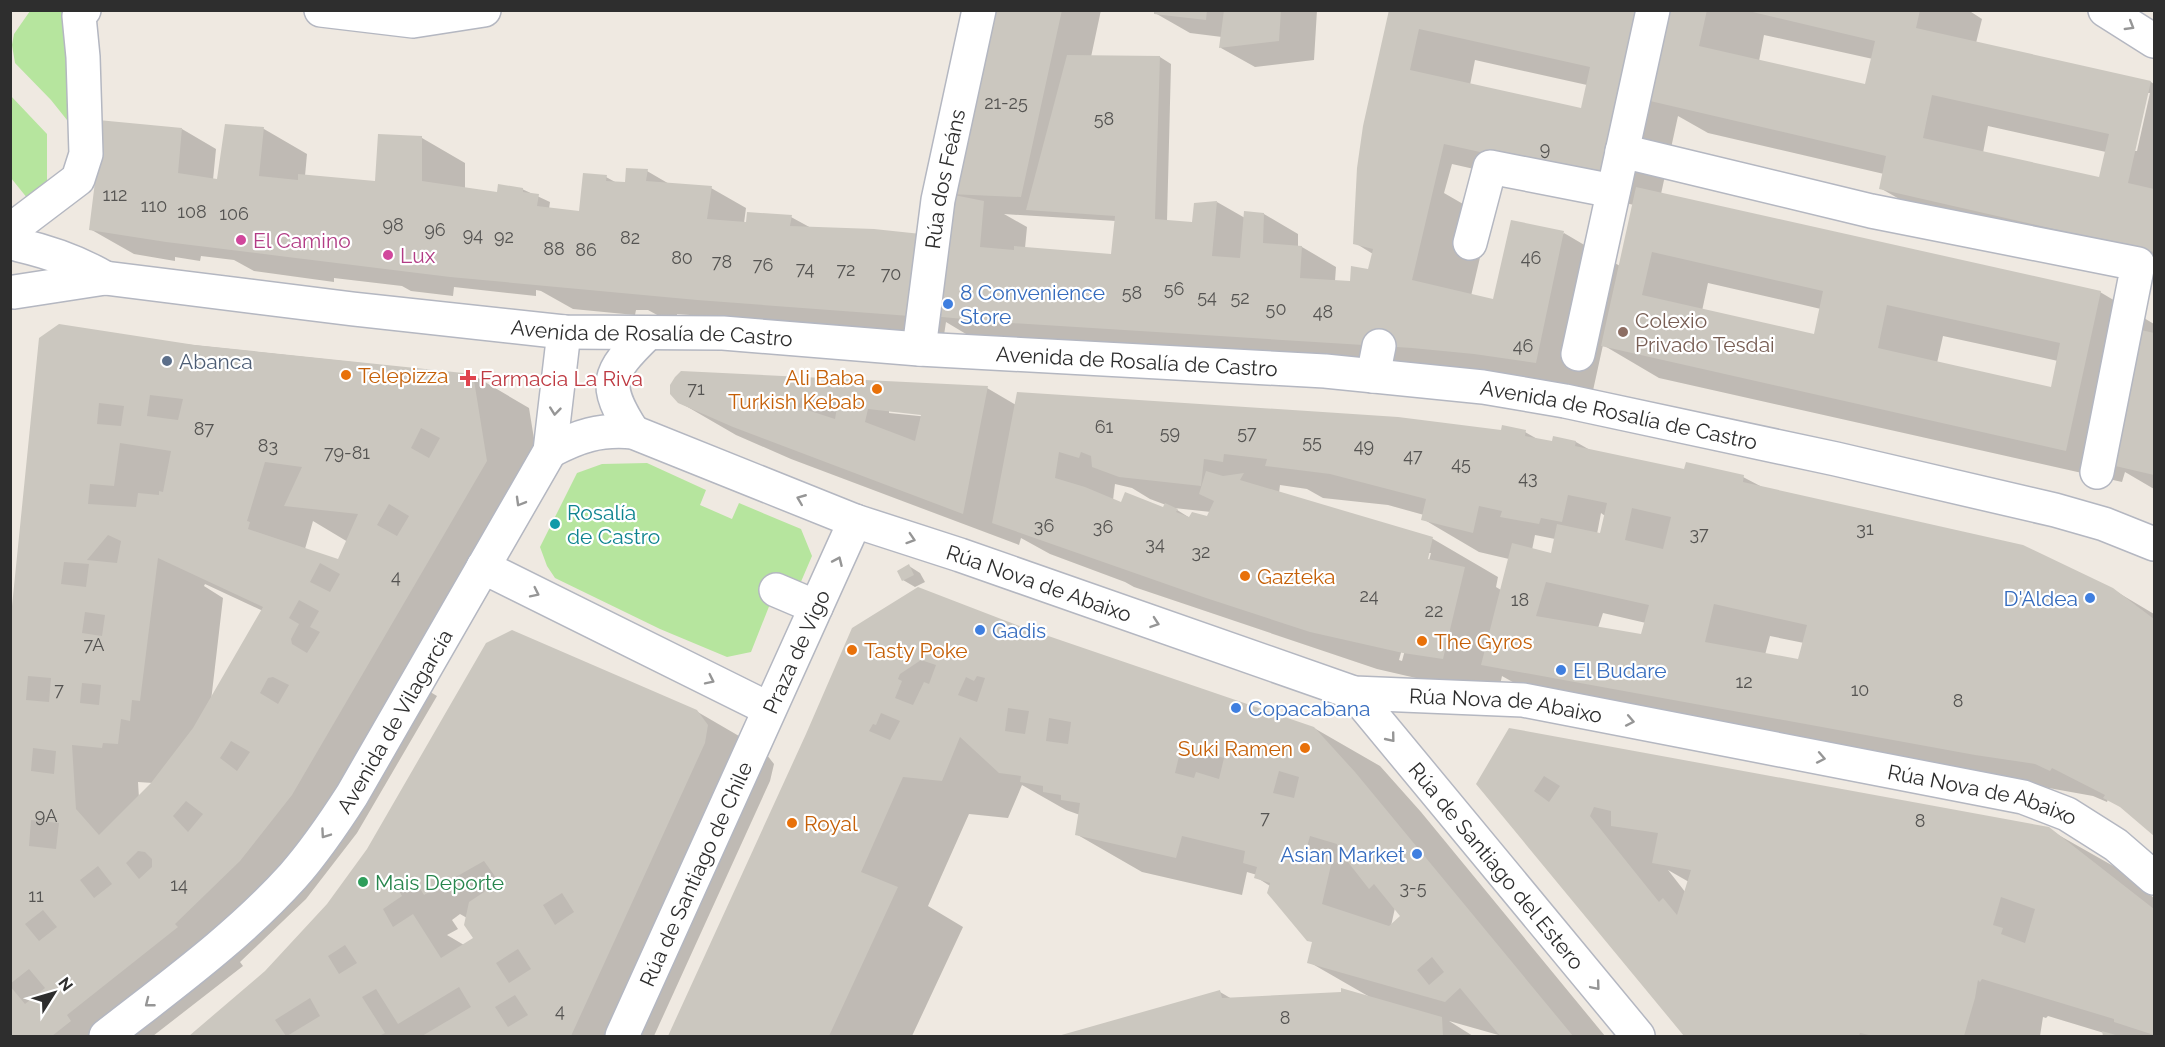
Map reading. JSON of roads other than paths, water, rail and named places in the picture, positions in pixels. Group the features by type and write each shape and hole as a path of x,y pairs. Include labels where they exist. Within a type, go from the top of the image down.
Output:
{"street":[{"path":"12,294 21,269 14,234 78,179 86,154 83,57 79,16 84,10"},
{"path":"321,10 413,21 484,10"},
{"name":"Rúa dos Feáns","path":"919,349 939,200 978,10"},
{"path":"1578,354 1653,10"},
{"path":"2105,10 2154,41"},
{"path":"1622,151 1871,211 2138,264 2097,472"},
{"path":"1470,243 1490,167 1613,191"},
{"name":"Avenida de Rosalía de Castro","path":"14,234 36,249 87,267 105,278"},
{"name":"Avenida de Rosalía de Castro","path":"12,294 105,278 353,309 564,332 723,333 919,349 1376,361 1483,387 1533,395 1836,459 2055,510 2104,524 2154,544"},
{"name":"Avenida de Vilagarcía","path":"106,1036 192,969 233,933 299,868 352,795 550,452 564,332"},
{"path":"633,432 619,411 612,388 617,367 646,334"},
{"path":"550,452 571,440 591,433 614,430 633,432 855,521"},
{"name":"Praza de Vigo","path":"483,567 769,709 855,521"},
{"name":"Rúa Nova de Abaixo","path":"855,521 982,562 1354,693 1523,700 2023,797 2067,814 2116,845 2154,878"},
{"path":"772,600 811,618"},
{"name":"Rúa de Santiago del Estero","path":"1354,693 1638,1036"},
{"name":"Rúa de Santiago de Chile","path":"622,1036 769,709"}],"place":[{"name":"El Camino","path":"241,240"},
{"name":"Lux","path":"388,255"},
{"name":"8 Convenience Store","path":"948,304"},
{"name":"Colexio Privado Tesdai","path":"1623,332"},
{"name":"Abanca","path":"167,361"},
{"name":"Telepizza","path":"346,375"},
{"name":"Farmacia La Riva","path":"468,378"},
{"name":"Ali Baba Turkish Kebab","path":"877,389"},
{"name":"Rosalía de Castro","path":"555,524"},
{"name":"Gazteka","path":"1245,576"},
{"name":"D'Aldea","path":"2090,598"},
{"name":"Gadis","path":"980,630"},
{"name":"The Gyros","path":"1422,641"},
{"name":"Tasty Poke","path":"852,650"},
{"name":"El Budare","path":"1561,670"},
{"name":"Copacabana","path":"1236,708"},
{"name":"Suki Ramen","path":"1305,748"},
{"name":"Royal","path":"792,823"},
{"name":"Asian Market","path":"1417,854"},
{"name":"Mais Deporte","path":"363,882"}]}
